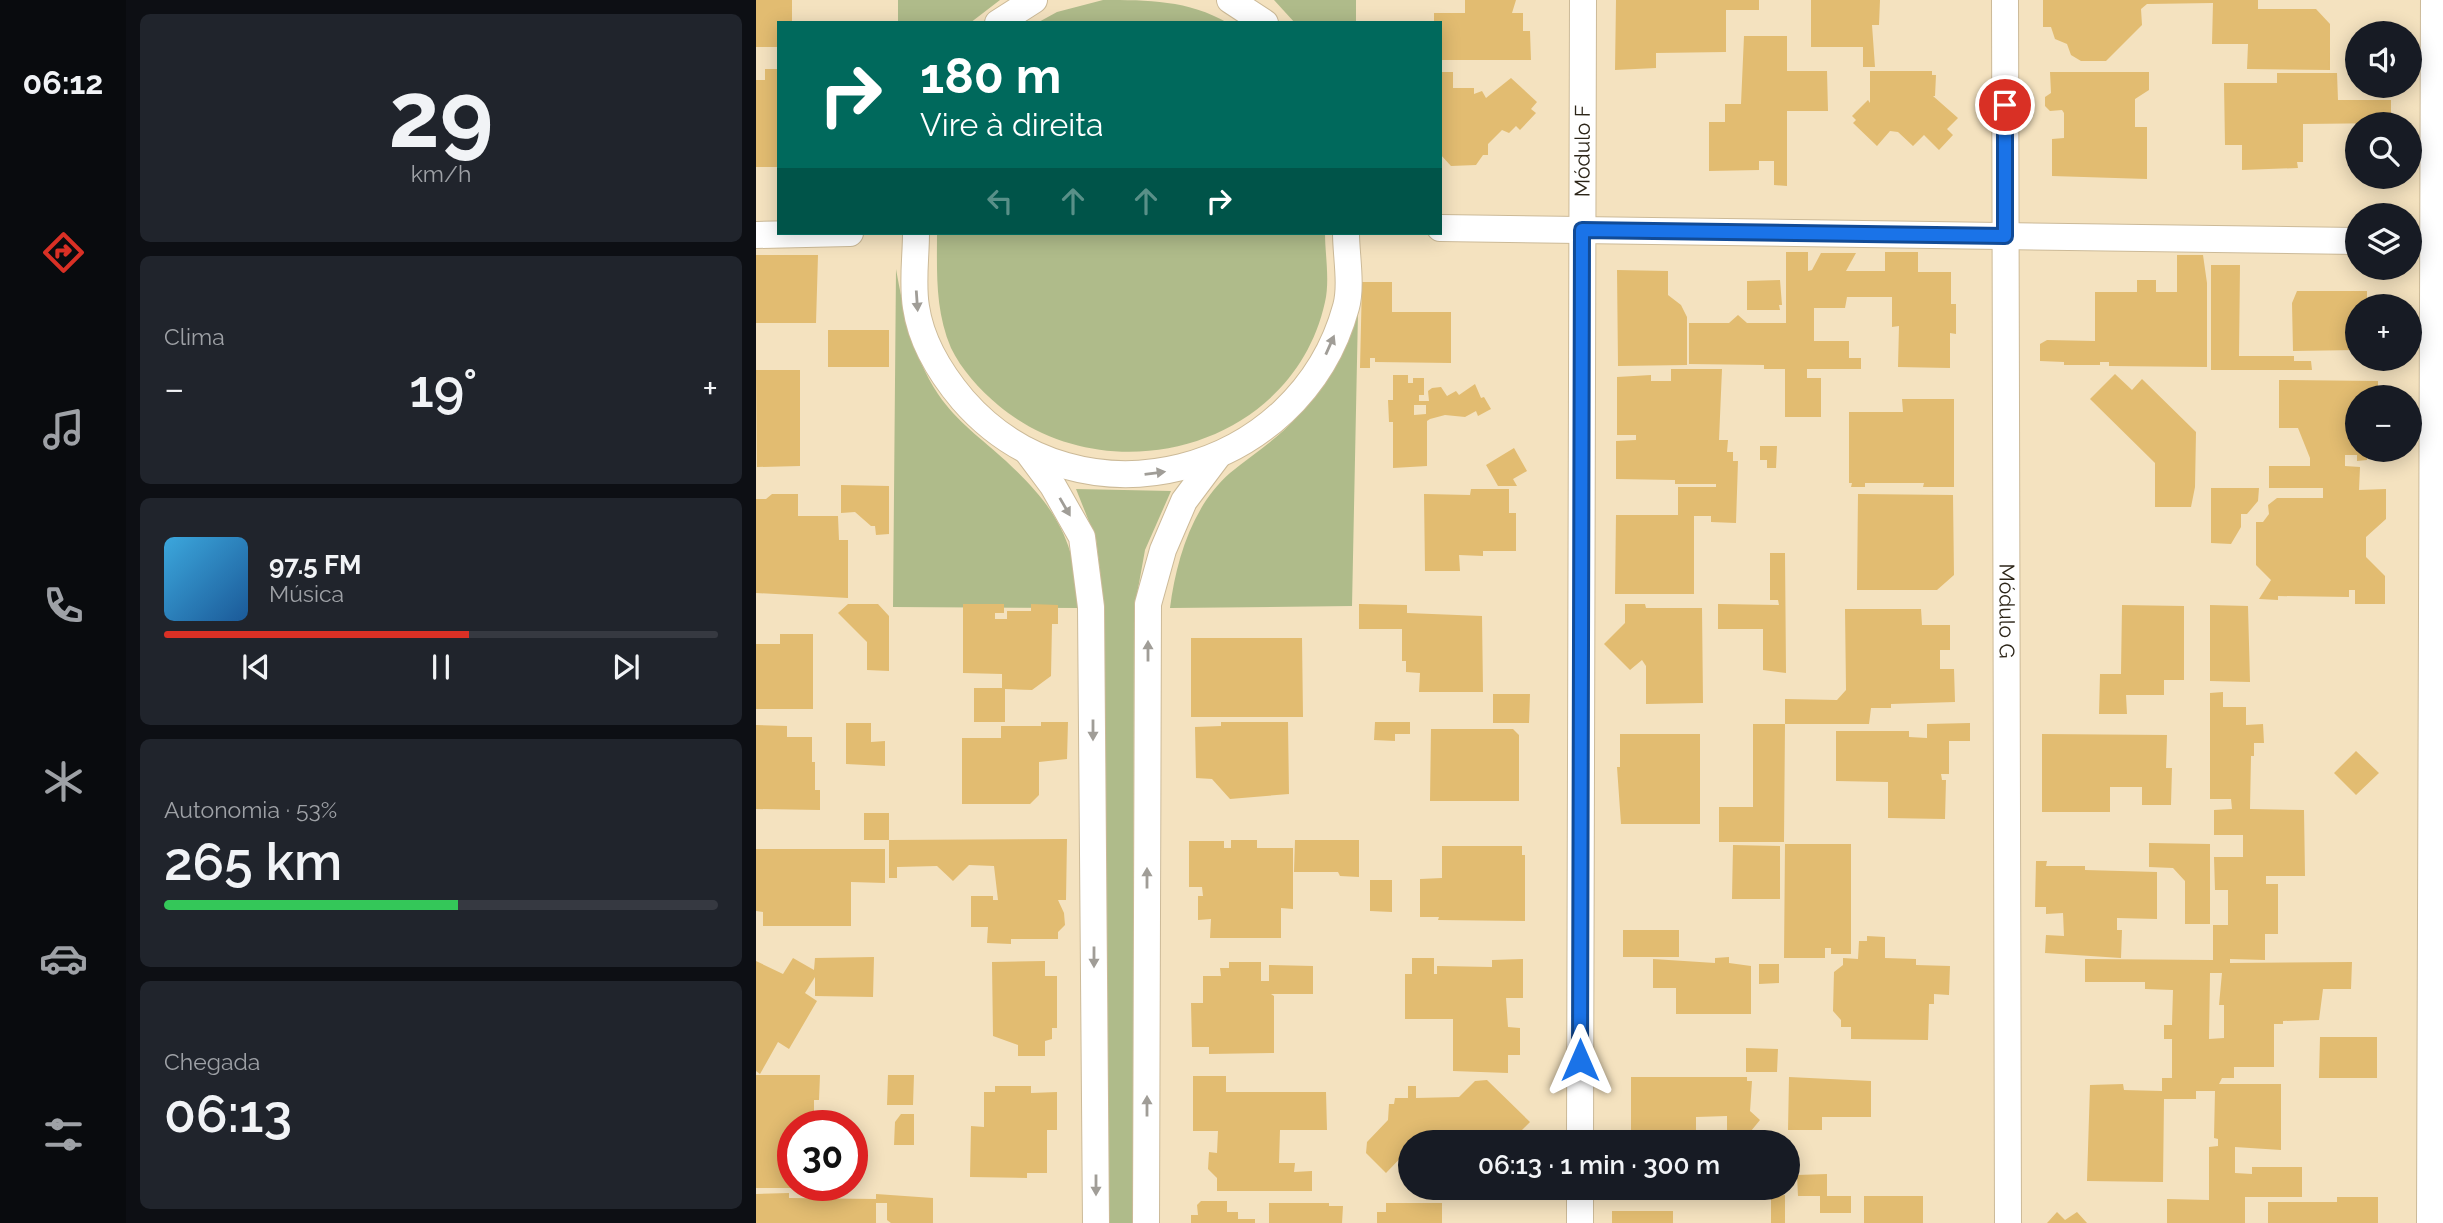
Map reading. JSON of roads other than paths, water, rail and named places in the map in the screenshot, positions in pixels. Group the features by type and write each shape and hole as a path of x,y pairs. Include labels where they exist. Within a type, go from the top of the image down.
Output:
{"street":[{"path":"1001,21 1034,0"},
{"path":"1230,0 1262,21"},
{"name":"Módulo F","path":"1580,1130 1583,0"},
{"name":"Módulo G","path":"2004,0 2008,1223"},
{"path":"2430,1223 2429,242 2434,0"},
{"path":"1442,228 2345,241"},
{"path":"756,235 777,235"},
{"path":"916,235 916,307 933,358 974,412 1027,451 1069,466 1123,475 1165,472 1216,457 1271,424 1294,401 1324,358 1347,305 1346,235"},
{"path":"1027,451 1053,486 1082,537 1091,607 1096,1223"},
{"path":"1146,1223 1148,604 1163,550 1184,501 1216,457"},
{"path":"1580,1200 1580,1223"}]}
